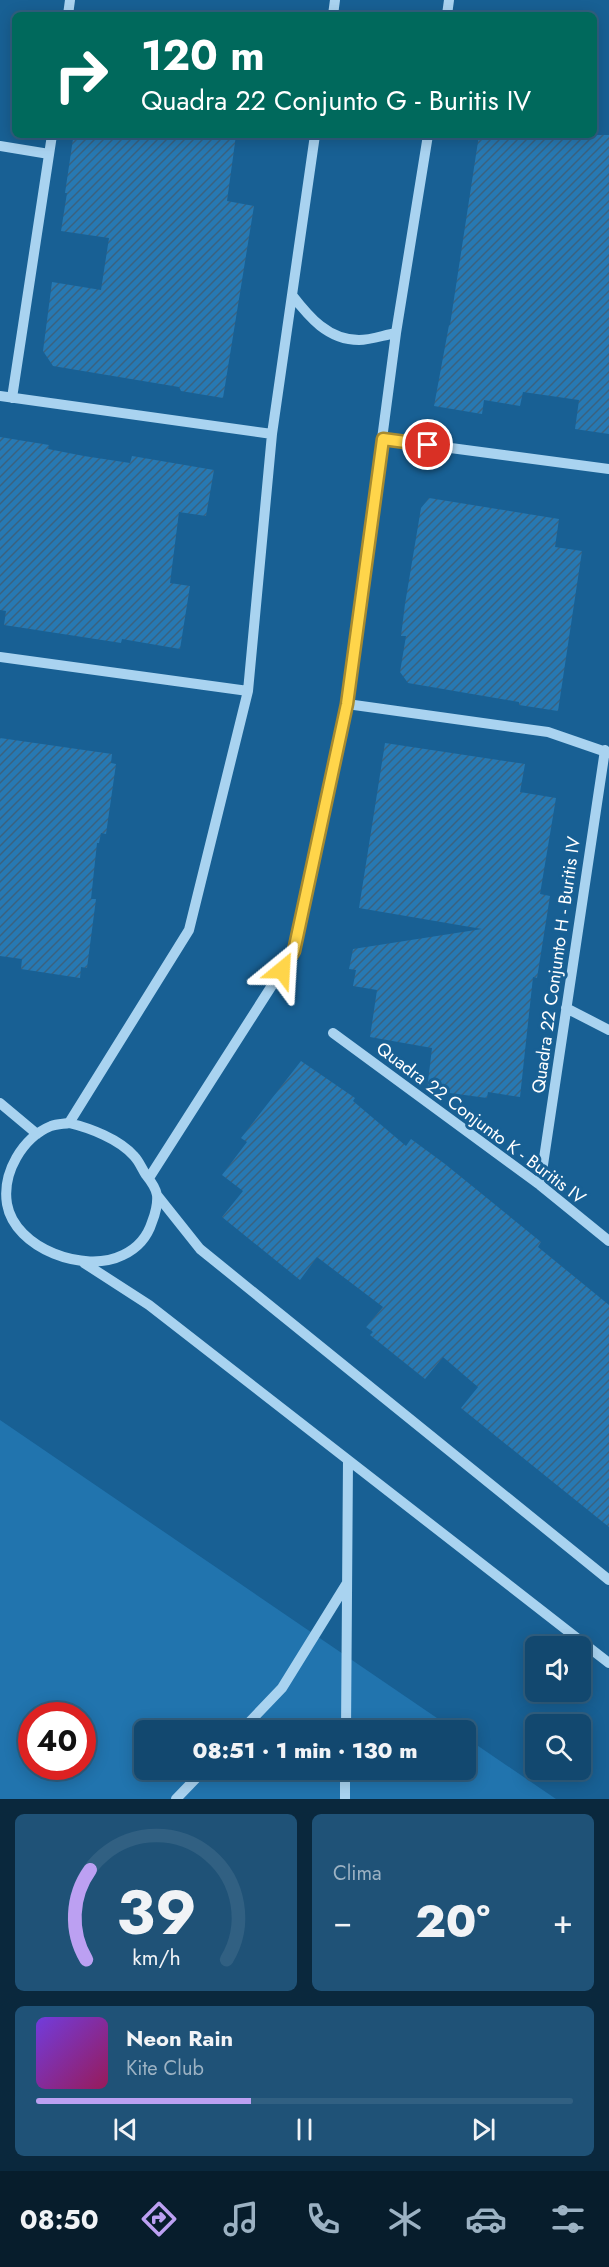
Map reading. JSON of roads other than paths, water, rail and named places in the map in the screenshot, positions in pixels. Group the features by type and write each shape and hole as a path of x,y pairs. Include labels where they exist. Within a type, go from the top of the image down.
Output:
{"street":[{"path":"12,398 52,138"},
{"path":"69,1123 189,930 248,691 272,434 315,138"},
{"path":"148,1178 294,951 347,704 396,333 428,138"},
{"path":"0,146 49,154"},
{"path":"292,295 308,316 323,329 336,335 359,340 396,333"},
{"path":"0,396 272,434"},
{"path":"383,439 609,469"},
{"path":"0,657 248,691"},
{"path":"347,704 548,732 607,752"},
{"name":"Quadra 22 Conjunto H - Buritis IV","path":"540,1185 607,752"},
{"path":"566,1008 609,1030"},
{"name":"Quadra 22 Conjunto K - Buritis IV","path":"333,1033 540,1185 609,1241"},
{"path":"0,1102 37,1134"},
{"path":"609,1580 200,1249 157,1195 133,1155 90,1128 69,1123 52,1125 37,1134 23,1147 14,1162 7,1182 4,1201 17,1227 31,1241 66,1259 84,1263 149,1305 609,1664"},
{"path":"84,1263 117,1258 133,1250 148,1235 155,1215 157,1195"},
{"path":"346,1720 348,1460"},
{"path":"251,1720 282,1688 347,1583"},
{"path":"176,1799 194,1780"},
{"path":"345,1780 345,1799"}]}
